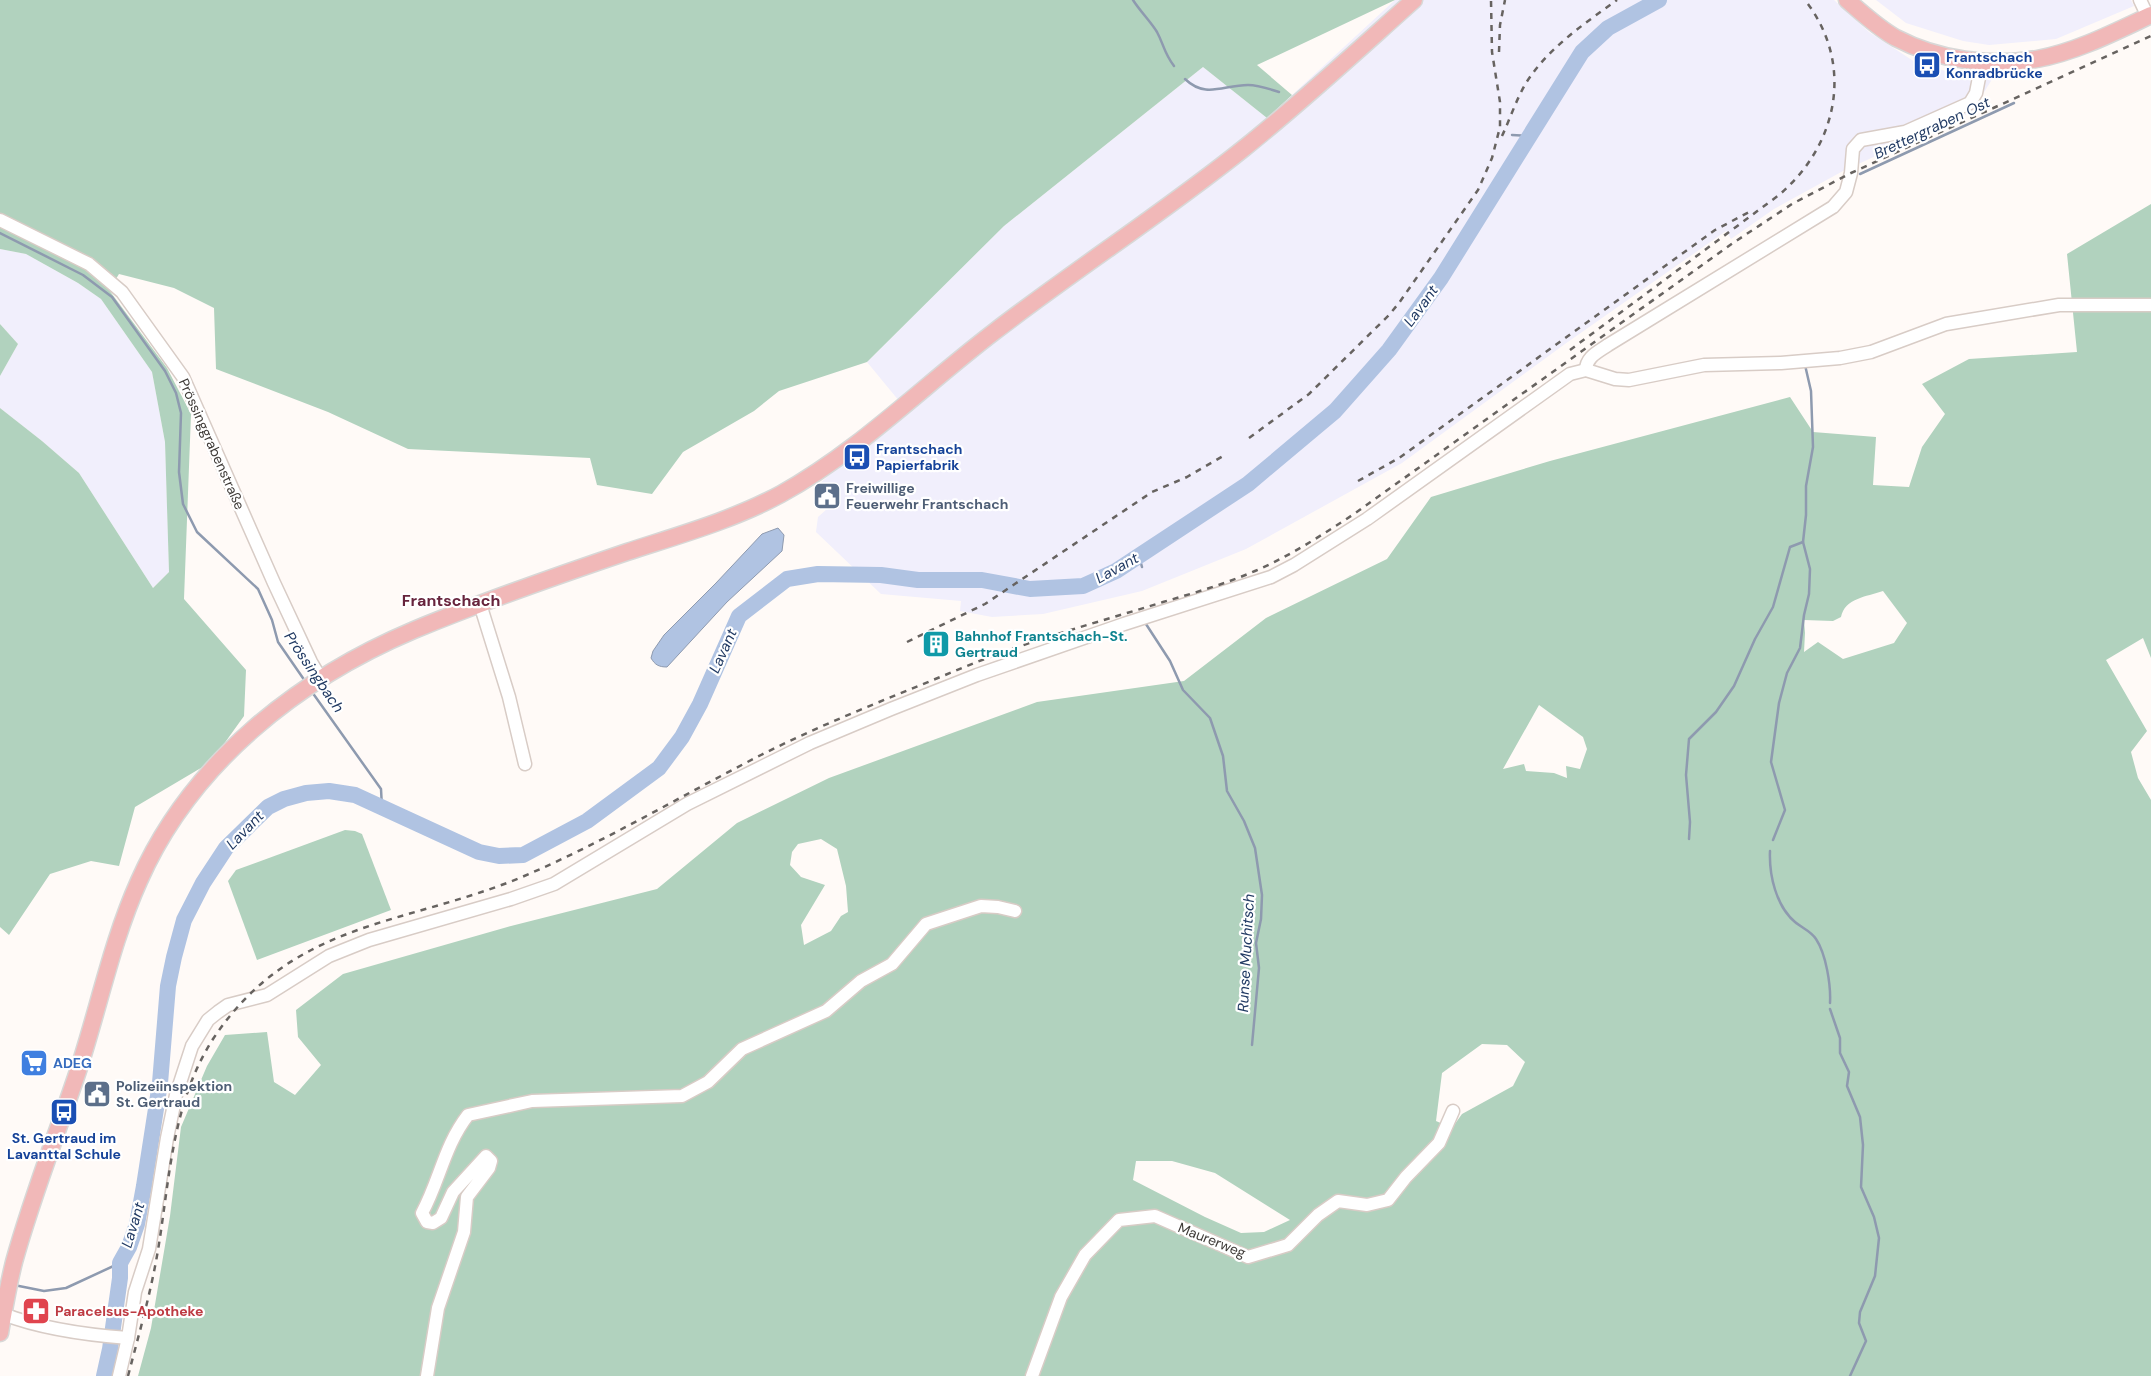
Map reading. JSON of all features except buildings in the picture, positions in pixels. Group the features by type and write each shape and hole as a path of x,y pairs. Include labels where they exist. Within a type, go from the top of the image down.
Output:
{"main road":[{"path":"0,1333 10,1277 33,1200 78,1071 126,914 143,872 174,816 206,775 244,738 313,685 393,640 480,604 724,520 767,501 808,478 853,446 961,357 1041,296 1244,149 1414,0"},
{"path":"1847,0 1894,37 1911,45 1962,60 1982,62 2015,62 2060,53 2149,16"}],"street":[{"path":"2140,0 2149,16"},
{"path":"1586,370 1586,363 1590,358 1608,345 1833,207 1846,192 1851,173 1853,149 1861,140 1905,132 1970,103 1976,93 1982,62"},
{"name":"Prössinggrabenstraße","path":"0,220 89,264 122,292 182,377 274,584 311,662 313,685"},
{"path":"119,1376 134,1299 149,1249 176,1095 192,1046 208,1020 218,1012 236,1003 267,995 329,956 369,940 511,899 554,884 687,804 810,743 1014,662 1124,624 1271,577 1367,520 1570,374 1586,370 1615,379 1629,380 1704,365 1781,363 1840,358 1871,352 1955,322 2059,305 2151,305"},
{"path":"480,604 509,697 526,764"},
{"path":"427,1376 438,1308 464,1232 467,1197 489,1168 491,1161 486,1156 453,1192 440,1218 433,1223 427,1222 422,1213 430,1198 438,1172 456,1130 468,1115 532,1101 682,1096 708,1082 742,1048 826,1011 861,981 892,964 926,924 981,906 1015,911"},
{"name":"Maurerweg","path":"1032,1376 1061,1297 1085,1255 1119,1220 1155,1216 1248,1257 1288,1245 1318,1215 1338,1201 1367,1205 1388,1200 1406,1176 1439,1143 1453,1112"},
{"path":"4,1303 28,1322 125,1338"}],"shaded area":[{"path":"1395,0 1834,0 1869,32 1918,64 1966,76 1994,76 1972,112 1843,171 1774,209 1731,239 1726,231 1565,344 1402,463 1246,549 1142,591 1043,614 992,617 960,611 961,601 881,594 816,532 818,517 827,509 813,490 830,474 854,458 909,413 867,362 1004,226 1203,67 1267,118"},
{"path":"1876,0 2131,0 2134,6 2056,39 1989,45 1963,41 1906,23"},
{"path":"0,249 26,254 78,283 101,299 152,372 165,442 169,572 153,588 79,473 0,408 0,376 18,344 0,324"}],"green space":[{"path":"0,0 1395,0 1257,65 1292,95 1267,118 1203,67 1004,226 867,362 779,391 754,411 683,452 652,494 597,485 590,458 408,449 328,412 216,369 214,308 174,288 119,274 109,290 167,368 191,414 184,599 246,670 244,716 211,762 135,807 119,866 91,861 50,874 9,935 0,927 0,408 79,473 153,588 169,572 165,442 152,372 101,299 78,283 26,254 0,249"},
{"path":"2151,204 2151,658 2143,638 2106,660 2147,731 2131,752 2138,778 2151,800 2151,1376 138,1376 151,1328 170,1216 181,1127 207,1066 225,1035 267,1032 274,1082 295,1095 321,1065 298,1037 296,1010 343,974 511,926 657,889 737,823 829,778 1037,702 1184,681 1266,618 1387,559 1431,497 1550,461 1790,397 1813,432 1876,437 1873,485 1909,487 1922,447 1945,414 1922,384 1969,359 2077,352 2067,254","holes":["1883,591 1907,623 1894,643 1843,659 1818,642 1804,652 1804,620 1833,621 1841,617 1847,606 1863,597","1539,705 1583,737 1587,749 1580,769 1566,766 1567,778 1554,773 1526,771 1524,764 1503,769","821,839 837,849 846,886 848,912 841,916 831,931 804,945 801,925 825,885 801,877 790,865 792,852 798,844","1482,1044 1507,1045 1525,1062 1513,1086 1462,1114 1452,1128 1436,1121 1442,1073","1136,1161 1172,1161 1215,1173 1290,1220 1264,1232 1241,1233 1133,1180"]},
{"path":"0,324 18,344 0,376"},
{"path":"345,830 362,834 391,910 257,960 228,881 236,870"}],"water":[{"path":"778,528 784,535 782,551 727,602 667,667 656,664 651,658 653,651 664,635 762,534"}],"waterway":[{"path":"1133,0 1157,32 1174,66"},
{"name":"Lavant","path":"104,1376 110,1349 120,1278 120,1263 129,1247 137,1224 144,1186 160,1083 168,986 184,920 203,883 226,848 268,807 284,799 306,793 329,791 355,795 479,852 499,856 523,855 587,821 659,768 682,737 700,704 739,616 787,579 818,574 881,575 918,580 982,580 1030,589 1083,586 1116,571 1248,484 1335,411 1389,350 1441,278 1582,52 1608,28 1659,0"},
{"path":"1185,79 1193,85 1208,90 1248,85 1260,86 1279,92"},
{"name":"Brettergraben Ost","path":"1860,174 2014,103"},
{"path":"1512,135 1531,136"},
{"name":"Prössingbach","path":"0,233 83,275 112,297 165,371 176,393 181,413 179,472 183,504 197,532 258,589 272,620 278,642 305,681"},
{"name":"Brettergraben Ost","path":"1773,840 1785,810 1771,762 1779,703 1787,673 1800,648 1809,594 1810,569 1803,542 1806,515 1806,486 1813,447 1811,391 1805,365"},
{"path":"1689,839 1690,822 1686,775 1689,739 1716,712 1734,686 1755,639 1773,607 1790,547 1803,542"},
{"name":"Runse Muchitsch","path":"1139,556 1142,567"},
{"name":"Runse Muchitsch","path":"1144,621 1170,661 1183,690 1210,718 1223,756 1227,791 1244,821 1255,848 1262,895 1261,919 1256,943 1259,968 1252,1045"},
{"name":"Prössingbach","path":"312,692 381,789 382,808"},
{"name":"Brettergraben Ost","path":"1770,851 1772,880 1778,899 1788,915 1814,936 1820,945 1829,979 1830,1003"},
{"name":"Brettergraben Ost","path":"1830,1009 1840,1038 1840,1053 1849,1072 1847,1086 1860,1117 1863,1145 1861,1187 1874,1217 1879,1238 1875,1276 1860,1312 1859,1323 1866,1341 1850,1376"},
{"path":"14,1285 44,1291 66,1288 120,1263"}],"railway":[{"path":"1249,438 1309,394 1389,315 1478,190 1492,158 1500,127 1500,102 1492,52 1491,0"},
{"path":"1499,52 1500,25 1505,0"},
{"path":"1502,136 1522,89 1535,70 1567,37 1617,0"},
{"path":"1570,350 1779,195 1799,175 1815,152 1826,128 1833,103 1834,77 1830,50 1821,25 1805,0"},
{"path":"128,1376 152,1281 175,1141 189,1089 199,1063 213,1039 244,1000 278,970 314,948 353,932 478,893 522,877 613,834 810,731 962,668 1036,641 1198,592 1244,576 1281,559 1354,514 1733,243 1792,204 1851,173 2151,36"},
{"path":"1358,481 1399,458 1715,230 1751,211"},
{"path":"907,642 985,604 1152,492 1187,477 1223,456"}],"place":[{"name":"Frantschach Konradbrücke","path":"1927,65"},
{"name":"Frantschach Papierfabrik","path":"857,457"},
{"name":"Freiwillige Feuerwehr Frantschach","path":"827,496"},
{"name":"Bahnhof Frantschach-St. Gertraud","path":"936,644"},
{"name":"ADEG","path":"34,1063"},
{"name":"Polizeiinspektion St. Gertraud","path":"97,1094"},
{"name":"St. Gertraud im Lavanttal Schule","path":"64,1112"},
{"name":"Paracelsus-Apotheke","path":"36,1311"}],"district":[{"name":"Frantschach","path":"451,600"}]}
